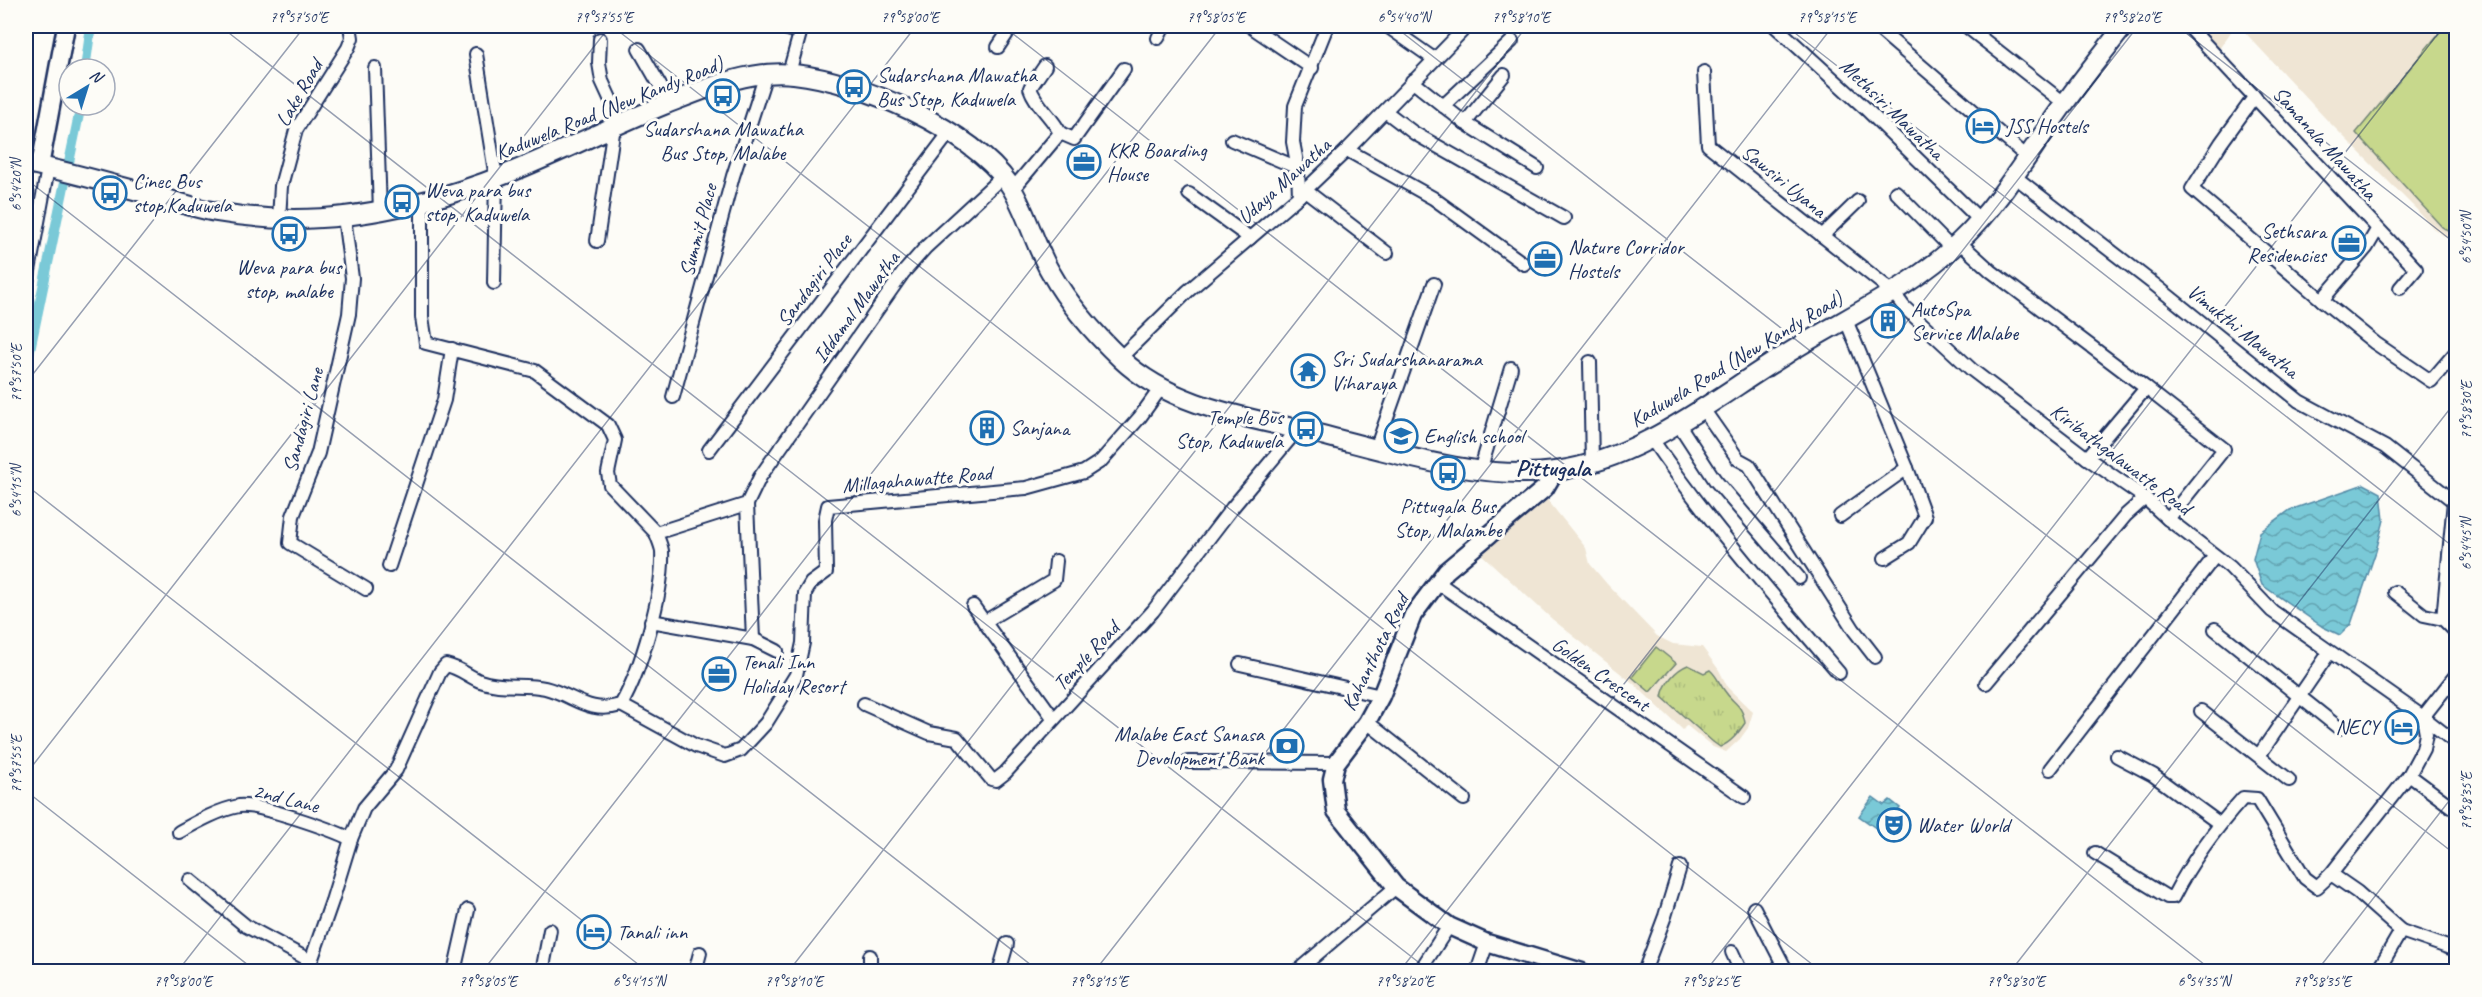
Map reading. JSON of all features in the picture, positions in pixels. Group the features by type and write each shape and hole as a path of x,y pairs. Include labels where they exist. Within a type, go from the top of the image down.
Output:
{"main road":[{"path":"42,166 66,26"},
{"name":"Kaduwela Road (New Kandy Road)","path":"42,166 214,211 279,219 344,217 422,202 496,178 614,126 730,81 766,74 789,73 844,85 890,100 950,132 994,166 1008,183 1049,272 1074,308 1120,358 1160,389 1219,410 1376,449 1480,471 1512,473 1555,471 1592,463 1651,438 1703,409 1785,355 1893,292 1955,246 1980,220 2014,176 2064,103 2124,26"},
{"name":"Kahanthota Road","path":"1336,764 1367,722 1381,696 1413,615 1437,582 1545,488 1555,471"},
{"path":"1336,764 1332,779 1336,811 1396,887 1449,926 1486,943 1582,972"}],"street":[{"name":"Lake Road","path":"279,219 281,186 296,130 348,48 352,38 350,26"},
{"path":"778,26 801,29 789,73"},
{"path":"998,47 1012,26"},
{"path":"1158,38 1164,26"},
{"path":"1250,26 1312,68"},
{"path":"1327,26 1295,106 1293,142 1302,193 1387,253"},
{"path":"1387,26 1434,59"},
{"name":"Udaya Mawatha","path":"1120,358 1188,291 1302,193 1347,150 1467,26"},
{"name":"Methsiri Mawatha","path":"1775,26 1865,108 1980,220"},
{"path":"1875,26 2027,158"},
{"path":"1966,26 2064,103"},
{"name":"Samanala Mawatha","path":"2188,26 2416,270 2400,288"},
{"path":"597,241 614,126 614,105 602,81 599,63 600,39"},
{"path":"1443,106 1512,41"},
{"path":"639,50 670,103"},
{"path":"476,54 496,178 494,283"},
{"path":"1045,66 1030,88 1032,96 1057,126 1060,133 1074,139 1124,69"},
{"path":"375,68 380,211"},
{"name":"Sawsiri Uyana","path":"1704,72 1708,145 1893,292"},
{"name":"Summit Place","path":"673,397 733,176 766,74"},
{"path":"1465,123 1504,75"},
{"path":"1412,81 1465,123 1537,168"},
{"path":"2255,96 2192,189 2375,344 2431,381 2457,352"},
{"path":"1385,111 1414,133 1564,218"},
{"name":"Sandagiri Place","path":"709,450 950,132"},
{"name":"Iddamal Mawatha","path":"747,504 760,477 903,273 926,247 1008,183 1060,133"},
{"path":"1232,140 1298,168"},
{"path":"1347,150 1433,198 1524,264"},
{"path":"26,287 42,166"},
{"name":"Vimukthi Mawatha","path":"2014,176 2155,285 2299,401 2385,447 2455,502"},
{"path":"1896,192 1955,246 2224,449 2168,519"},
{"path":"1189,194 1250,238"},
{"path":"1822,236 1858,201"},
{"path":"190,880 246,926 308,966 332,901 351,839 364,808 396,770 440,672 446,665 457,667 479,681 501,686 546,688 580,704 595,707 609,708 621,705 630,689 651,621 659,582 662,550 656,533 610,485 608,473 615,440 608,425 536,371 426,343 422,317 422,202"},
{"name":"Sandagiri Lane","path":"344,217 352,278 349,314 318,453 293,516 290,543 366,590"},
{"path":"2322,300 2367,247 2377,230"},
{"path":"1376,449 1434,284"},
{"name":"Kiribathgalawatte Road","path":"1893,292 1904,307 1972,370 2087,458 2145,498 2168,519 2230,567 2272,611 2457,743"},
{"path":"1846,320 1925,517 1909,543 1885,558"},
{"path":"389,566 444,400 452,349"},
{"path":"1590,362 1592,463"},
{"path":"1480,471 1511,368"},
{"path":"2087,458 2145,388"},
{"name":"Millagahawatte Road","path":"621,705 696,746 725,756 741,750 766,723 796,675 802,643 805,592 811,583 826,572 825,520 828,506 1026,488 1084,472 1101,461 1140,417 1160,389"},
{"path":"1703,409 1738,459 1749,465 1854,630 1875,657"},
{"path":"1678,423 1714,480 1799,578"},
{"name":"Temple Road","path":"864,704 929,734 957,738 991,779 996,780 1153,611 1232,508 1298,429"},
{"path":"1651,438 1679,478 1760,581 1839,673"},
{"path":"1840,516 1907,468"},
{"path":"1986,683 2126,515 2145,498"},
{"path":"2443,620 2455,502"},
{"path":"656,533 747,504 753,639"},
{"path":"2050,769 2215,556"},
{"path":"984,622 1054,580 1056,561"},
{"name":"Golden Crescent","path":"1437,582 1744,797"},
{"path":"2395,592 2424,615 2443,620 2457,632"},
{"path":"973,606 1054,719"},
{"path":"651,621 753,639 777,651"},
{"path":"2215,629 2339,728"},
{"path":"2260,754 2329,653"},
{"path":"1240,664 1381,696"},
{"path":"2095,853 2167,897 2173,897 2191,862 2220,824 2243,798 2257,799 2304,878 2317,886 2331,874 2409,775 2423,750 2426,734 2423,717 2457,675"},
{"path":"2201,711 2260,754 2289,780"},
{"path":"1367,722 1464,799"},
{"path":"2117,756 2153,775 2220,824"},
{"path":"1188,762 1336,764"},
{"path":"2409,775 2457,810"},
{"name":"2nd Lane","path":"179,832 208,817 241,805 294,817 351,839"},
{"path":"1644,972 1680,867"},
{"path":"2331,874 2357,892 2401,930 2457,950"},
{"path":"1296,972 1396,887"},
{"path":"1754,908 1787,972"},
{"path":"454,972 468,910"},
{"path":"1419,972 1449,926"},
{"path":"542,972 550,930"},
{"path":"2378,972 2401,930"},
{"path":"1477,972 1486,943"},
{"path":"999,972 1007,944"},
{"path":"1732,952 1741,972"},
{"path":"695,972 700,953"},
{"path":"870,956 870,972"}],"shaded area":[{"path":"2193,26 2235,26 2217,52"},
{"path":"2239,26 2456,26 2456,241 2448,239 2433,228"},
{"path":"1545,497 1586,548 1590,564 1657,636 1673,644 1702,647 1719,670 1728,688 1753,712 1748,728 1726,752 1713,747 1686,725 1683,730 1634,684 1552,619 1479,552 1503,535"}],"green space":[{"path":"2445,26 2456,26 2456,236 2442,227 2356,133"},
{"path":"1656,647 1676,663 1650,692 1632,677"},
{"path":"1688,665 1704,673 1710,670 1727,695 1742,711 1745,723 1731,740 1720,747 1662,697 1671,678"}],"water":[{"path":"2364,484 2381,493 2384,520 2351,624 2340,635 2323,627 2262,585 2253,559 2260,532 2290,510"},
{"path":"1873,797 1884,805 1890,800 1900,808 1897,812 1908,820 1894,841 1859,816"}],"waterway":[{"path":"87,57 91,26"},
{"path":"26,369 78,117"}],"place":[{"name":"Sudarshana Mawatha Bus Stop, Kaduwela","path":"854,87"},
{"name":"Sudarshana Mawatha Bus Stop, Malabe","path":"723,96"},
{"name":"JSS Hostels","path":"1983,126"},
{"name":"KKR Boarding House","path":"1084,162"},
{"name":"Cinec Bus stop,Kaduwela","path":"110,193"},
{"name":"Weva para bus stop, Kaduwela","path":"402,202"},
{"name":"Weva para bus stop, malabe","path":"289,234"},
{"name":"Sethsara Residencies","path":"2349,243"},
{"name":"Nature Corridor Hostels","path":"1545,259"},
{"name":"AutoSpa Service Malabe","path":"1888,321"},
{"name":"Sri Sudarshanarama Viharaya","path":"1308,371"},
{"name":"Sanjana","path":"987,428"},
{"name":"Temple Bus Stop, Kaduwela","path":"1306,429"},
{"name":"English school","path":"1401,436"},
{"name":"Pittugala Bus Stop, Malambe","path":"1448,473"},
{"name":"Tenali Inn Holiday Resort","path":"719,674"},
{"name":"NECY","path":"2402,727"},
{"name":"Malabe East Sanasa Devolopment Bank","path":"1287,746"},
{"name":"Water World","path":"1894,825"},
{"name":"Tanali inn","path":"594,932"}],"district":[{"name":"Pittugala","path":"1553,468"}]}
